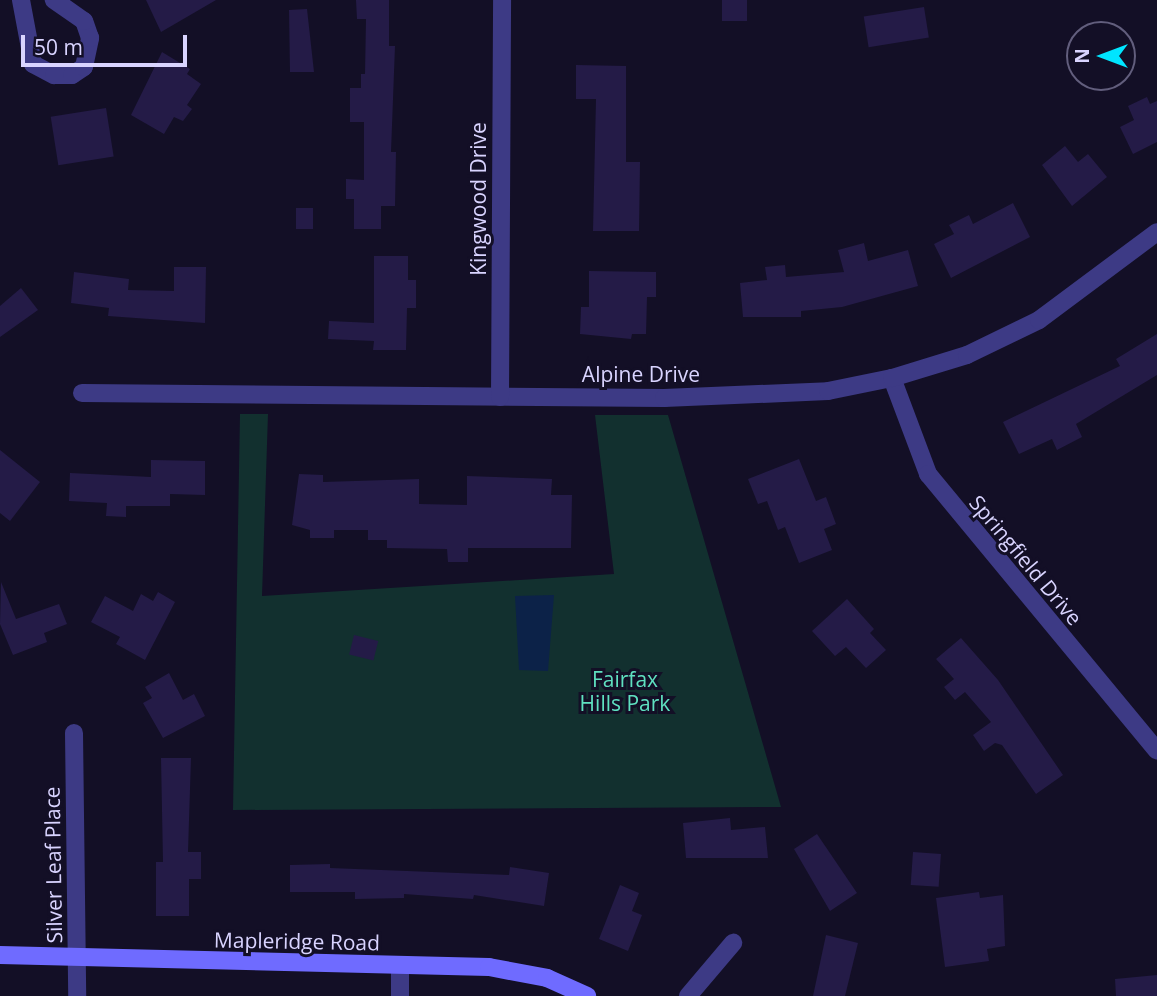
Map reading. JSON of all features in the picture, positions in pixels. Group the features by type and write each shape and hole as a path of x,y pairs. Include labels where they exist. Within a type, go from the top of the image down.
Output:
{"street":[{"path":"20,0 33,64 54,75 72,75 84,67 90,38 84,21 54,0"},
{"name":"Kingwood Drive","path":"500,397 502,0"},
{"name":"Alpine Drive","path":"82,393 500,397 778,396 892,378 967,355 1040,320 1157,232"},
{"name":"Springfield Drive","path":"892,378 928,474 1157,751"},
{"name":"Silver Leaf Place","path":"75,733 77,996"},
{"path":"688,996 733,943"},
{"name":"Mapleridge Road","path":"0,955 489,967 547,978 587,996"},
{"path":"400,966 400,996"}],"green space":[{"name":"Fairfax Hills Park","path":"240,414 268,414 262,596 614,574 595,415 668,415 781,807 233,810"}],"water":[{"path":"554,595 548,671 519,670 515,596"}],"building":[{"path":"146,0 216,0 161,32"},
{"path":"356,0 389,0 389,46 395,46 391,152 396,152 395,206 381,206 381,229 354,229 354,199 346,199 346,179 364,180 364,122 350,122 350,88 361,88 361,74 365,74 366,19 357,19"},
{"path":"722,0 747,0 747,21 722,21"},
{"path":"924,7 929,38 869,47 864,17"},
{"path":"307,9 314,72 290,72 289,10"},
{"path":"162,52 190,69 187,74 201,84 187,105 192,109 183,121 174,117 164,134 131,115"},
{"path":"576,65 626,66 626,162 640,162 639,231 593,231 596,99 576,99"},
{"path":"1147,97 1150,104 1157,101 1157,142 1133,154 1120,127 1134,120 1128,106"},
{"path":"106,108 114,156 58,165 51,117"},
{"path":"1065,146 1078,162 1088,154 1107,177 1072,206 1042,165"},
{"path":"1013,203 1030,237 951,278 934,244 954,234 949,225 969,215 973,224"},
{"path":"296,208 313,208 313,229 296,229"},
{"path":"864,243 868,261 908,250 918,286 842,307 801,311 801,317 743,317 740,283 767,280 765,267 785,265 786,277 844,272 838,250"},
{"path":"374,256 408,256 408,280 416,280 416,308 407,308 406,350 373,350 374,341 328,339 329,321 374,323"},
{"path":"174,267 206,267 205,323 108,316 109,308 71,303 74,272 129,279 128,290 174,291"},
{"path":"589,271 656,272 656,297 647,297 646,334 632,334 631,339 580,334 581,307 589,307"},
{"path":"21,288 38,310 0,337 0,306"},
{"path":"1157,334 1157,375 1076,424 1082,437 1057,450 1052,439 1019,454 1003,422 1120,366 1116,359"},
{"path":"0,450 40,482 10,521 0,513"},
{"path":"799,459 816,501 826,497 836,524 824,529 832,550 799,563 785,527 778,530 767,501 758,504 748,479"},
{"path":"151,460 205,461 205,495 170,494 170,506 126,506 126,517 106,516 107,503 69,501 70,473 151,477"},
{"path":"299,474 323,475 323,482 419,479 419,504 467,505 467,476 552,479 551,495 572,495 571,548 468,548 468,562 448,562 447,549 387,548 387,540 368,540 368,530 334,530 334,538 310,538 310,530 292,525"},
{"path":"1,582 16,619 59,604 67,624 44,633 47,642 13,655 0,624"},
{"path":"158,592 175,602 145,660 116,644 120,637 91,622 105,596 133,611 141,594 153,601"},
{"path":"847,599 874,629 870,633 886,650 866,668 846,647 835,656 812,631"},
{"path":"354,635 378,641 373,660 349,654"},
{"path":"961,638 998,680 1063,775 1036,794 1002,745 995,743 984,751 973,735 991,722 965,692 955,700 944,687 954,679 936,659"},
{"path":"169,673 183,700 194,694 205,716 163,738 143,703 152,698 145,687"},
{"path":"161,758 191,758 188,852 201,852 201,879 189,879 189,916 156,916 156,862 163,862"},
{"path":"730,818 731,830 765,827 768,858 686,858 683,823"},
{"path":"817,834 857,893 830,911 794,849"},
{"path":"913,852 941,854 939,887 911,885"},
{"path":"330,864 330,868 509,875 510,867 549,873 544,906 474,895 473,899 404,894 404,898 355,899 355,892 290,892 290,865"},
{"path":"620,885 639,893 632,911 642,915 628,951 599,939"},
{"path":"979,892 980,898 1003,895 1005,946 987,949 989,961 945,967 936,898"},
{"path":"826,935 858,943 845,996 813,996"},
{"path":"1157,975 1157,996 1116,996 1115,979"}]}
